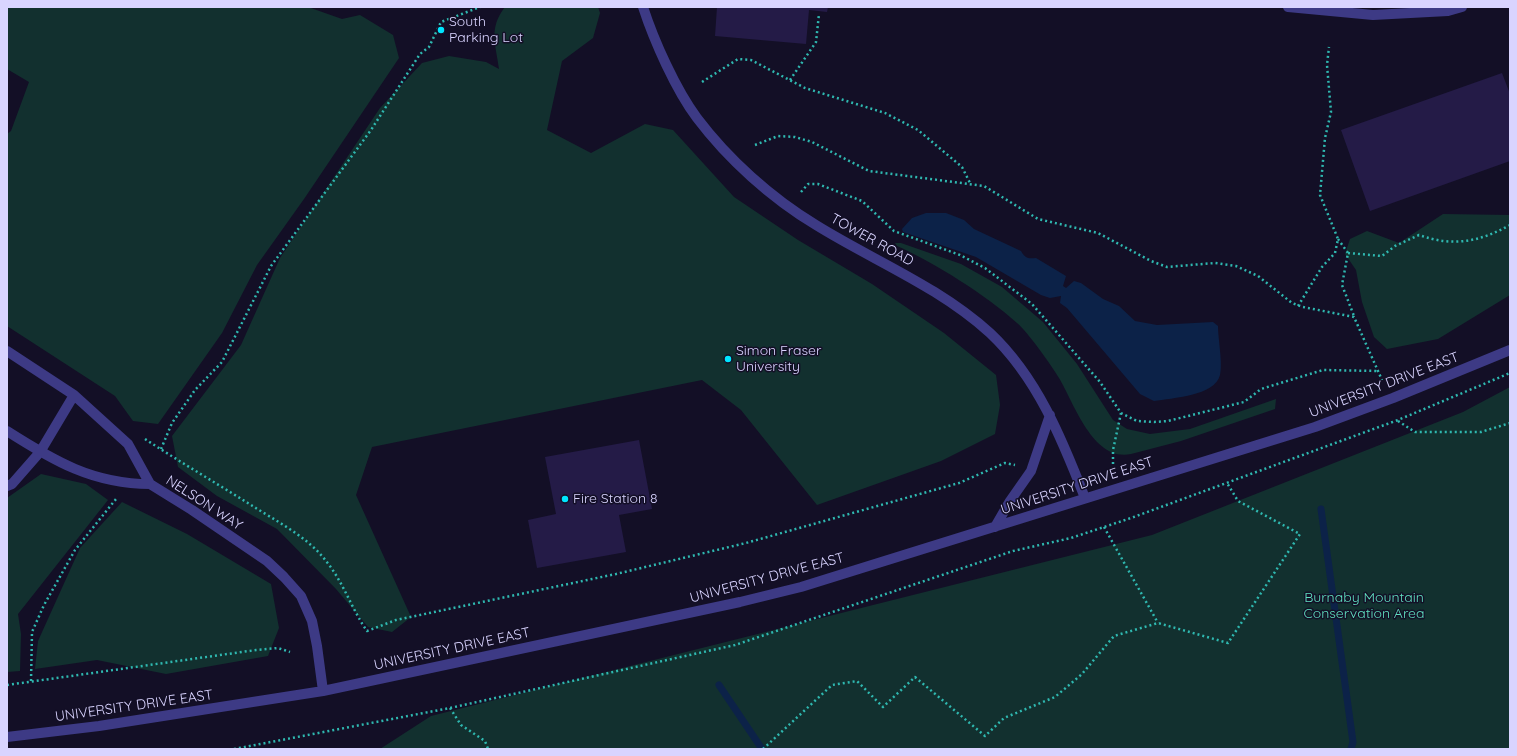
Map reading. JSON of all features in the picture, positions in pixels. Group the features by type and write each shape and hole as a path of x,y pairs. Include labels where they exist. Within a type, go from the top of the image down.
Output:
{"street":[{"name":"TOWER ROAD","path":"644,7 671,73 696,117 748,175 815,225 926,286 958,307 991,334 1029,380 1050,415 1085,498"},
{"path":"1288,7 1373,15 1448,12 1462,7"},
{"name":"UNIVERSITY DRIVE EAST","path":"7,737 99,726 323,691 740,602 801,587 1315,427 1393,398 1510,350"},
{"name":"NELSON WAY","path":"7,351 74,395 128,444 150,484 192,510 267,561 297,592 312,621 323,691"},
{"path":"7,486 12,484 40,452 74,395"},
{"path":"995,526 1031,471 1050,415"},
{"path":"7,431 40,452 84,474 127,484 150,484"}],"path":[{"path":"161,449 172,423 194,390 222,362 272,266 371,130 420,54 430,47 441,22 480,7"},
{"path":"790,80 816,42 819,14"},
{"path":"1328,47 1327,65 1331,112 1325,138 1320,195 1338,239 1348,253 1342,285 1354,317 1382,380"},
{"path":"702,82 738,60 751,60 805,88 885,113 918,130 962,167 970,183"},
{"path":"755,145 778,136 795,137 812,142 869,171 984,186 1038,219 1098,233 1167,268 1215,263 1236,266 1258,276 1298,306 1354,317"},
{"path":"801,192 808,184 818,184 862,201 894,231 960,255 985,268 1032,304 1100,382 1121,413 1137,421 1168,421 1244,402 1261,389 1323,370 1379,371"},
{"path":"1348,253 1382,256 1395,246 1420,235 1438,242 1464,242 1510,224"},
{"path":"1298,306 1322,267 1335,253 1338,239"},
{"path":"234,749 450,708 735,645 1013,551 1071,538 1104,527 1398,420 1510,373"},
{"path":"1113,464 1112,450 1121,413"},
{"path":"1398,420 1416,432 1481,432 1510,423"},
{"path":"139,435 302,539 325,560 343,585 354,613 367,631 396,620 616,574 746,543 959,483 1005,464 1019,465"},
{"path":"763,749 832,685 857,681 883,707 915,677 985,736 1004,718 1055,697 1082,674 1114,636 1158,623 1228,643 1300,534 1238,501 1227,483"},
{"path":"31,681 32,632 44,605 75,550 127,484"},
{"path":"1104,527 1158,623"},
{"path":"7,685 256,650 278,648 290,652"},
{"path":"450,708 461,725 485,741 488,749"}],"green space":[{"path":"7,7 308,7 342,19 360,15 393,35 399,58 304,199 257,265 222,333 158,424 133,421 115,396 7,326 7,134 11,131 29,82 7,69"},
{"path":"505,7 598,7 600,13 593,38 562,61 547,130 591,153 645,124 673,130 734,197 798,240 872,284 944,333 996,375 1000,405 995,434 941,461 817,505 741,410 702,380 372,447 356,495 411,617 392,632 368,627 336,589 277,529 217,496 178,467 172,436 241,345 280,258 380,108 422,63 449,56 486,62 499,69 494,37 496,23"},
{"path":"1443,214 1510,215 1510,295 1438,339 1387,349 1374,337 1362,302 1356,270 1345,254 1350,239 1367,231 1399,243"},
{"path":"895,243 901,243 961,264 1002,287 1043,322 1077,364 1113,420 1127,429 1150,434 1190,429 1276,399 1275,409 1181,441 1131,454 1118,454 1106,449 1095,440 1086,428 1056,373 1021,327 1005,312 960,280 897,246"},
{"name":"Burnaby Mountain Conservation Area","path":"1510,387 1510,749 380,749 431,716 1152,535 1463,412"},
{"path":"41,474 86,484 108,500 18,614 21,634 20,671 7,672 7,498"},
{"path":"122,502 187,534 271,584 279,628 268,656 166,674 97,660 35,669 38,641 80,548"}],"water":[{"path":"926,213 946,213 964,220 974,229 1021,251 1027,258 1036,258 1066,276 1063,286 1066,288 1074,281 1081,283 1103,299 1119,306 1135,321 1157,325 1213,322 1218,326 1221,358 1220,375 1210,388 1192,395 1154,401 1140,394 1067,308 1060,303 1061,296 1050,298 1041,295 976,257 903,232 902,229 912,218"}],"building":[{"path":"717,7 828,7 827,12 809,10 806,44 715,36"},
{"path":"1502,73 1510,94 1510,161 1370,211 1341,130"},
{"name":"Fire Station 8","path":"639,440 652,509 619,515 626,552 537,568 528,520 556,514 545,457"}],"waterway":[{"path":"1321,509 1353,742 1351,749"},
{"path":"719,685 762,749"}],"place":[{"name":"South Parking Lot","path":"441,30"},
{"name":"Simon Fraser University","path":"728,359"},
{"name":"Fire Station 8","path":"565,499"}]}
